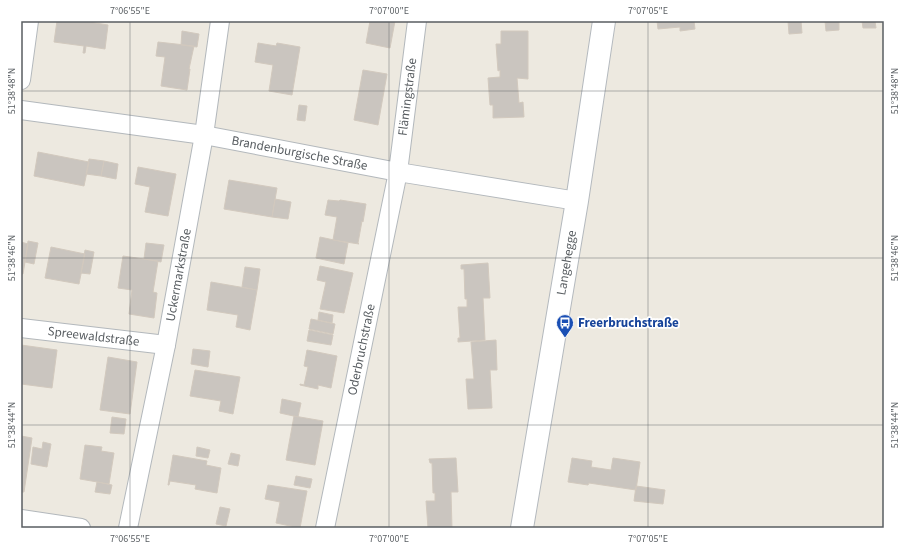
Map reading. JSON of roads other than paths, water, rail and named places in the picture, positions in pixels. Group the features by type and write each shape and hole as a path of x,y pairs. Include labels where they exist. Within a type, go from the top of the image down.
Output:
{"street":[{"path":"21,80 29,21"},
{"name":"Uckermarkstraße","path":"128,528 166,345 204,135 220,21"},
{"name":"Flämingstraße","path":"398,172 417,21"},
{"name":"Langehegge","path":"522,528 577,201 604,21"},
{"name":"Brandenburgische Straße","path":"21,110 204,135 398,172 577,201"},
{"name":"Oderbruchstraße","path":"325,528 398,172"},
{"name":"Spreewaldstraße","path":"21,328 166,345"},
{"path":"21,519 81,528"}],"place":[{"name":"Freerbruchstraße","path":"565,338"}]}
